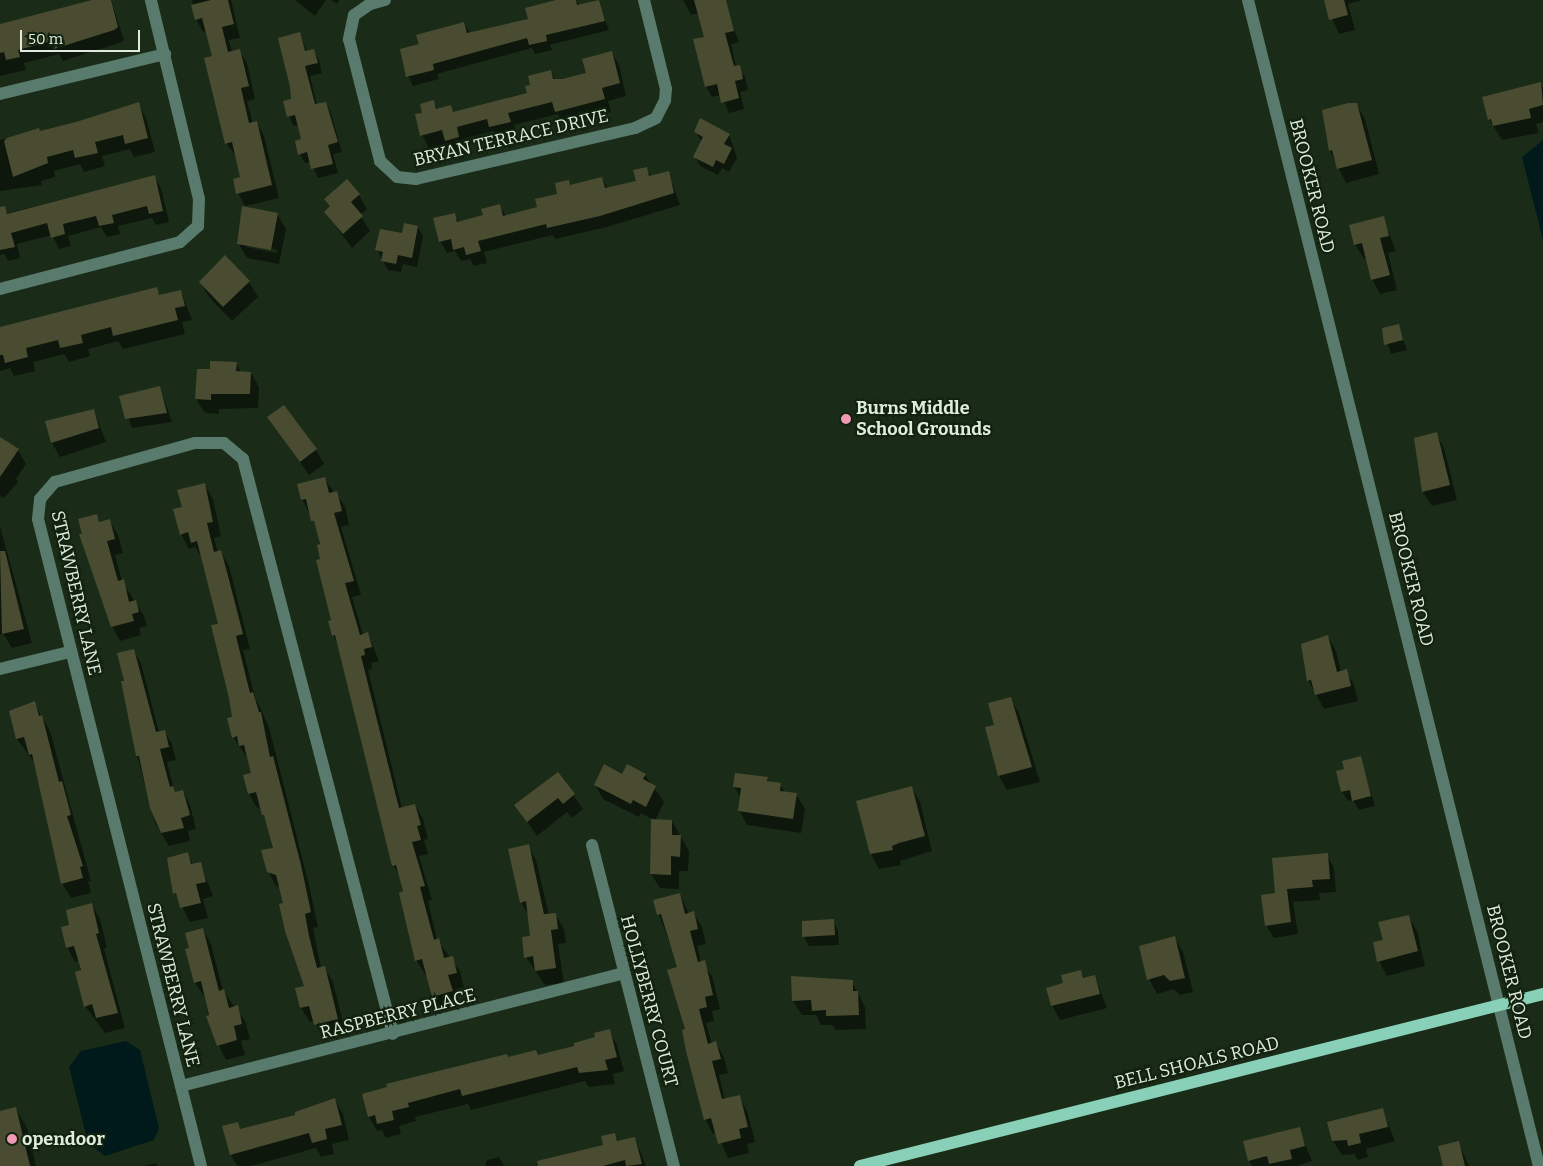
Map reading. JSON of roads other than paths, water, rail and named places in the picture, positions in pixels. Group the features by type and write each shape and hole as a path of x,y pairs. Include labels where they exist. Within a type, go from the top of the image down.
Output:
{"main road":[{"name":"BELL SHOALS ROAD","path":"860,1166 900,1161 1543,994"}],"street":[{"path":"0,289 180,242 198,226 199,200 151,0"},
{"name":"BRYAN TERRACE DRIVE","path":"385,0 370,4 354,15 349,39 380,161 397,177 416,179 635,128 656,118 665,100 666,89 644,0"},
{"name":"BROOKER ROAD","path":"1248,0 1539,1166"},
{"path":"0,94 165,54"},
{"name":"STRAWBERRY LANE","path":"201,1166 38,519 40,499 48,487 69,476 195,443 224,443 239,453 247,469 393,1034"},
{"path":"0,669 70,652"},
{"name":"HOLLYBERRY COURT","path":"592,845 623,973 674,1166"},
{"name":"RASPBERRY PLACE","path":"181,1086 393,1034 623,973"}],"water":[{"path":"1543,140 1543,240 1522,157"},
{"path":"126,1041 140,1050 159,1128 154,1140 105,1156 88,1143 69,1067 81,1051"}],"place":[{"name":"Burns Middle School Grounds","path":"846,419"},
{"name":"opendoor","path":"12,1139"}]}
